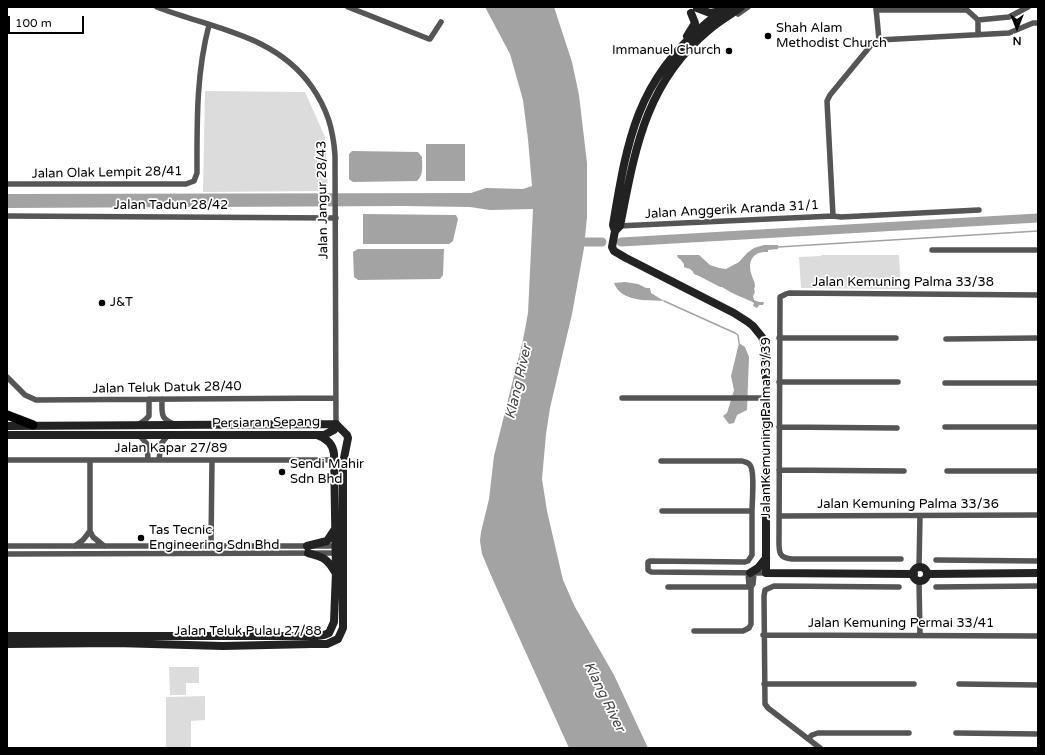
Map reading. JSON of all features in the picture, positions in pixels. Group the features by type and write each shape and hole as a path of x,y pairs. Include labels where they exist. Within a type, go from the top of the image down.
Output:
{"main road":[{"path":"7,415 33,425"}],"street":[{"name":"Jalan Jangur 28/43","path":"157,7 250,38 270,48 288,60 303,74 323,104 331,126 334,148 336,214 336,424"},
{"path":"348,7 429,39 441,22"},
{"path":"724,20 741,7"},
{"path":"616,227 642,130 663,81 708,26 732,18 748,7"},
{"path":"978,20 1009,17 1028,7"},
{"path":"692,9 708,26"},
{"path":"692,9 710,13 726,9"},
{"path":"616,227 622,173 629,142 638,114 655,79 680,47 695,23 692,9"},
{"path":"680,47 708,26 726,9"},
{"path":"978,35 978,20 967,10 876,9 879,40 978,35 1009,33 1038,22"},
{"name":"Jalan Olak Lempit 28/41","path":"7,184 186,184 194,181 197,173 199,85 209,25"},
{"name":"Jalan Anggerik Aranda 31/1","path":"616,227 833,216 827,101 830,95 864,52 872,44 879,40"},
{"path":"833,216 841,218 980,210"},
{"name":"Jalan Tadun 28/42","path":"7,216 336,214"},
{"name":"Jalan Kemuning Palma 33/39","path":"616,227 612,248 614,251 734,313 753,326 762,337 766,356 766,573"},
{"path":"932,250 1038,250"},
{"name":"Jalan Kemuning Palma 33/38","path":"779,307 780,298 789,293 1038,295"},
{"name":"Jalan Kemuning Palma 33/39","path":"779,307 780,554 784,558 792,559 901,559"},
{"path":"779,338 896,338"},
{"path":"946,339 1038,338"},
{"name":"Jalan Teluk Datuk 28/40","path":"7,377 25,395 36,400 335,398"},
{"path":"779,382 898,382"},
{"path":"945,383 1038,382"},
{"path":"622,398 766,398"},
{"path":"138,425 149,416 149,399"},
{"path":"162,399 163,417 176,425"},
{"name":"Persiaran Sepang","path":"7,426 336,424 334,430 328,434 317,435 7,435"},
{"name":"Jalan Teluk Pulau 27/88","path":"7,636 324,635 329,633 334,622 343,463 348,438 336,424"},
{"path":"267,425 268,435"},
{"path":"779,427 897,428"},
{"path":"945,427 1038,427"},
{"path":"139,435 147,444 148,460"},
{"path":"160,460 161,444 168,435"},
{"name":"Jalan Teluk Pulau 27/88","path":"7,644 116,643 223,646 327,644 338,639 343,628 339,549 335,529 334,449 323,438 317,435"},
{"name":"Jalan Kapar 27/89","path":"7,460 334,460"},
{"path":"90,460 90,531 93,537 104,546"},
{"path":"211,546 212,460"},
{"path":"661,461 748,462 752,470 752,555 748,561 745,562 649,561 648,570 651,572 766,573 926,570 927,574"},
{"path":"779,470 904,471"},
{"path":"947,471 1038,472"},
{"path":"662,511 751,511"},
{"name":"Jalan Kemuning Palma 33/36","path":"779,516 1038,515"},
{"path":"920,516 916,571 916,579 920,581 920,635"},
{"path":"308,550 327,541 335,529"},
{"path":"75,546 83,540 90,531"},
{"path":"7,546 211,546 308,550 328,561 336,572"},
{"path":"7,554 339,549"},
{"path":"751,573 758,568 766,558"},
{"path":"936,560 1038,561"},
{"path":"660,561 660,572"},
{"path":"694,631 743,631 749,628 751,624 751,587 753,584 751,573"},
{"path":"927,574 1038,573"},
{"path":"920,581 925,579 927,574"},
{"path":"820,748 768,708 764,700 763,635 765,590 774,586 899,587"},
{"path":"936,587 1038,586"},
{"path":"668,587 751,587"},
{"name":"Jalan Kemuning Permai 33/41","path":"763,635 1038,636"},
{"path":"764,684 914,684"},
{"path":"959,684 1038,685"},
{"path":"808,739 812,735 818,733 909,733"},
{"path":"956,734 1038,734"}],"shaded area":[{"path":"205,91 305,92 325,137 328,191 203,192"},
{"path":"821,255 899,255 901,289 801,288 799,257"},
{"path":"169,667 199,667 199,683 186,683 186,695 170,695"},
{"path":"205,696 205,720 191,721 191,748 166,748 166,697"}],"water":[{"name":"Klang River","path":"485,7 554,7 572,62 579,95 587,163 587,217 584,248 572,314 550,408 542,479 547,511 563,580 575,607 614,675 648,748 569,748 482,554 480,541 481,532 489,499 494,456 523,340 528,313 533,209 490,210 470,207 402,206 7,208 7,194 471,193 486,188 523,189 532,186 523,100 510,54"},
{"path":"426,144 465,144 465,181 426,181"},
{"path":"352,151 418,152 422,157 421,176 417,181 353,182 349,179 349,154"},
{"path":"363,214 456,215 458,219 453,241 449,244 363,244"},
{"path":"764,245 778,245 778,249 758,253 752,258 750,266 755,285 755,292 753,296 754,300 764,302 763,305 759,305 757,308 753,306 754,303 751,301 694,274 691,270 684,267 684,264 677,255 699,255 710,265 726,269 739,262 754,248"},
{"path":"358,249 444,249 443,275 440,279 358,280 354,277 353,252"},
{"path":"625,282 650,288 651,293 664,301 643,300 628,297 617,289 614,283"},
{"path":"739,343 745,347 749,357 747,410 737,415 734,423 729,424 723,416 727,413 734,390 731,376"}],"waterway":[{"path":"621,242 1038,218"},
{"path":"778,247 1038,231"},
{"path":"573,242 602,242"},
{"path":"664,301 735,333 738,335 739,343"}],"place":[{"name":"Shah Alam Methodist Church","path":"768,36"},
{"name":"Immanuel Church","path":"729,51"},
{"name":"J&T","path":"102,303"},
{"name":"Sendi Mahir Sdn Bhd","path":"282,472"},
{"name":"Tas Tecnic Engineering Sdn Bhd","path":"141,538"}]}
